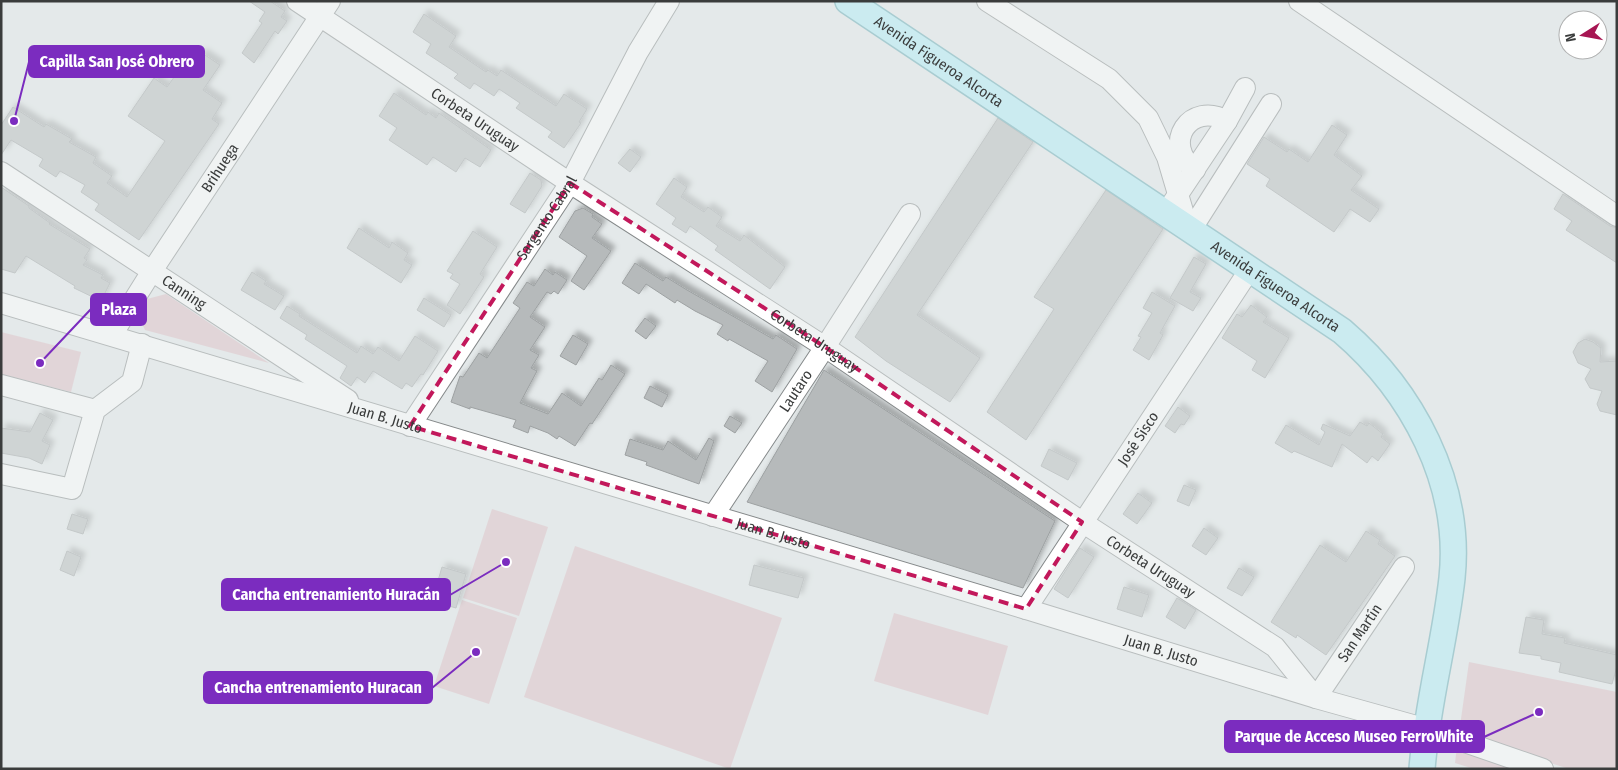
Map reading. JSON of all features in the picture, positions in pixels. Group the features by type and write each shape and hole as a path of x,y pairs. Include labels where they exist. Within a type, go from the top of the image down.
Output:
{"main road":[{"name":"Avenida Figueroa Alcorta","path":"848,1 1172,204 1190,229 1342,331 1360,346 1382,370 1409,408 1423,432 1437,464 1446,494 1453,546 1453,566 1446,624 1427,729 1422,769"}],"street":[{"name":"Corbeta Uruguay","path":"297,1 325,9 570,183 825,346 1082,522 1275,647 1316,698"},
{"name":"Sargento Cabral","path":"410,426 570,183 638,52 669,1"},
{"path":"987,1 1109,79 1148,118 1167,157 1172,204"},
{"path":"1299,1 1617,216"},
{"name":"Brihuega","path":"112,335 152,271 325,9"},
{"path":"1172,204 1227,121 1245,88"},
{"path":"1190,229 1271,104"},
{"path":"1195,170 1187,164 1179,146 1180,136 1184,127 1191,120 1209,114 1227,121"},
{"name":"Canning","path":"1,172 367,413"},
{"name":"Lautaro","path":"713,516 910,214"},
{"name":"José Sisco","path":"1026,609 1250,269"},
{"name":"Juan B. Justo","path":"1,303 1026,609 1316,698 1427,729 1543,769"},
{"path":"1,474 72,489 95,410 132,382 142,344"},
{"path":"1,385 95,410"},
{"name":"San Martín","path":"1316,698 1404,567"}],"highlighted area":[{"path":"570,183 825,347 1082,522 1026,609 410,426"}],"shaded area":[{"path":"166,294 269,363 145,330 139,317 147,299"},
{"path":"1,332 81,352 71,392 1,374"},
{"path":"492,509 548,527 519,616 463,598"},
{"path":"575,546 782,618 730,769 524,697"},
{"path":"462,600 517,618 489,704 434,686"},
{"path":"894,613 1008,646 988,715 874,681"},
{"path":"1469,662 1617,692 1617,769 1569,769 1459,733"},
{"path":"1457,746 1525,769 1474,769 1455,763"}],"building":[{"path":"249,1 270,1 285,11 281,17 287,21 278,34 275,31 254,63 242,53 262,23 259,21 265,12"},
{"path":"424,14 456,36 449,47 486,72 488,70 497,76 501,70 556,106 564,94 587,109 579,122 581,123 564,148 548,137 552,132 516,108 520,103 499,89 494,96 474,83 470,89 454,78 458,74 426,53 431,44 413,32"},
{"path":"202,53 220,65 203,90 222,103 212,119 219,124 139,240 95,210 99,204 81,192 85,185 60,171 56,177 39,166 43,159 11,140 1,155 1,125 13,107 44,127 46,124 72,139 69,142 96,157 93,163 112,176 107,183 127,197 165,141 128,116 154,78 167,87 187,59 194,65"},
{"path":"394,93 426,115 428,112 436,118 439,113 491,150 480,167 465,158 456,172 433,157 427,165 389,140 397,128 379,116"},
{"path":"998,118 1033,142 917,315 980,358 950,402 886,361 855,337"},
{"path":"1332,125 1347,135 1334,155 1362,176 1351,190 1379,209 1370,222 1350,209 1334,232 1266,186 1270,179 1247,164 1264,137 1287,152 1289,149 1308,162"},
{"path":"630,149 641,157 630,172 618,163"},
{"path":"530,173 541,180 542,186 525,213 510,204"},
{"path":"674,178 687,187 681,197 704,212 708,207 722,217 716,226 740,241 744,235 785,267 770,289 715,250 718,246 690,226 686,233 672,224 676,218 656,204"},
{"path":"1,187 29,206 49,224 90,249 84,258 87,260 83,265 103,275 101,278 110,283 101,301 74,288 75,286 26,256 15,273 1,269"},
{"path":"1106,190 1163,229 1026,440 987,412 1054,309 1034,297"},
{"path":"1563,194 1610,226 1617,228 1617,263 1566,230 1572,221 1554,209"},
{"path":"583,208 593,214 592,217 602,224 592,238 611,251 584,290 571,281 587,256 559,237 575,211"},
{"path":"359,228 389,248 392,242 408,253 404,260 412,265 401,283 347,248"},
{"path":"473,231 497,247 480,274 484,277 460,314 447,305 460,284 450,278 453,274 447,271"},
{"path":"1194,257 1206,264 1190,292 1201,298 1193,311 1170,298"},
{"path":"635,263 663,281 666,277 773,339 776,335 797,349 772,392 755,381 768,361 717,334 723,325 677,300 675,303 646,284 639,294 622,283"},
{"path":"545,269 553,275 555,272 567,280 558,294 554,291 551,294 547,292 530,317 545,327 530,350 539,355 531,368 537,371 520,403 548,414 562,393 581,406 599,378 602,380 611,365 625,374 575,446 559,436 557,439 548,433 530,426 528,433 513,427 516,420 470,407 470,409 451,402 460,376 463,377 479,353 487,358 520,308 513,303 527,282 534,286"},
{"path":"252,272 266,281 264,284 284,296 275,310 241,290"},
{"path":"1152,292 1175,306 1160,333 1163,335 1149,360 1133,350 1141,337 1138,336 1152,313 1143,308"},
{"path":"424,298 451,315 444,327 417,310"},
{"path":"1251,305 1267,317 1263,322 1289,338 1265,378 1252,370 1257,361 1222,338 1237,314 1242,317"},
{"path":"287,306 300,314 299,316 357,353 361,346 373,354 378,347 399,361 415,336 438,351 423,375 421,374 412,387 406,383 402,389 373,371 365,383 357,377 351,386 340,378 347,366 305,339 307,335 280,318"},
{"path":"645,318 656,326 646,339 635,331"},
{"path":"573,335 588,344 576,365 560,356"},
{"path":"1585,339 1601,348 1600,362 1617,361 1617,415 1600,411 1597,404 1602,391 1590,388 1585,379 1591,369 1578,363 1573,352 1578,343"},
{"path":"824,370 1055,521 1023,588 747,502"},
{"path":"650,386 668,395 662,407 644,398"},
{"path":"1178,407 1190,416 1175,433 1165,426"},
{"path":"40,413 53,420 42,441 50,445 42,464 29,458 1,453 1,428 30,432"},
{"path":"730,416 742,423 735,433 724,426"},
{"path":"1360,422 1367,426 1369,423 1383,434 1381,437 1390,444 1378,461 1372,456 1367,463 1342,444 1332,467 1294,451 1292,453 1275,443 1286,425 1319,445 1325,432 1321,429 1323,424 1350,436"},
{"path":"709,438 714,441 699,484 646,465 647,462 625,455 630,439 663,450 668,441 696,460"},
{"path":"1049,449 1077,463 1068,480 1041,466"},
{"path":"1184,485 1196,490 1189,506 1177,501"},
{"path":"1138,493 1152,503 1137,524 1123,514"},
{"path":"72,514 88,519 83,534 67,529"},
{"path":"1204,528 1218,538 1206,555 1192,546"},
{"path":"1366,531 1380,540 1378,544 1395,556 1326,655 1297,635 1296,638 1271,622 1320,545 1346,562"},
{"path":"1080,548 1094,557 1068,598 1054,589"},
{"path":"67,551 81,557 74,576 60,570"},
{"path":"754,565 804,578 798,598 749,585"},
{"path":"442,567 466,574 456,608 432,601"},
{"path":"1239,568 1254,577 1242,596 1227,588"},
{"path":"1124,587 1149,595 1142,617 1117,609"},
{"path":"1177,598 1196,610 1185,629 1166,617"},
{"path":"1526,617 1544,620 1542,634 1565,638 1564,643 1617,655 1617,666 1612,684 1559,672 1561,663 1541,659 1541,656 1519,653"}],"place":[{"name":"Capilla San José Obrero","path":"14,121"},
{"name":"Plaza","path":"40,363"},
{"name":"Cancha entrenamiento Huracán","path":"506,562"},
{"name":"Cancha entrenamiento Huracan","path":"476,652"},
{"name":"Parque de Acceso Museo FerroWhite","path":"1539,712"}]}
